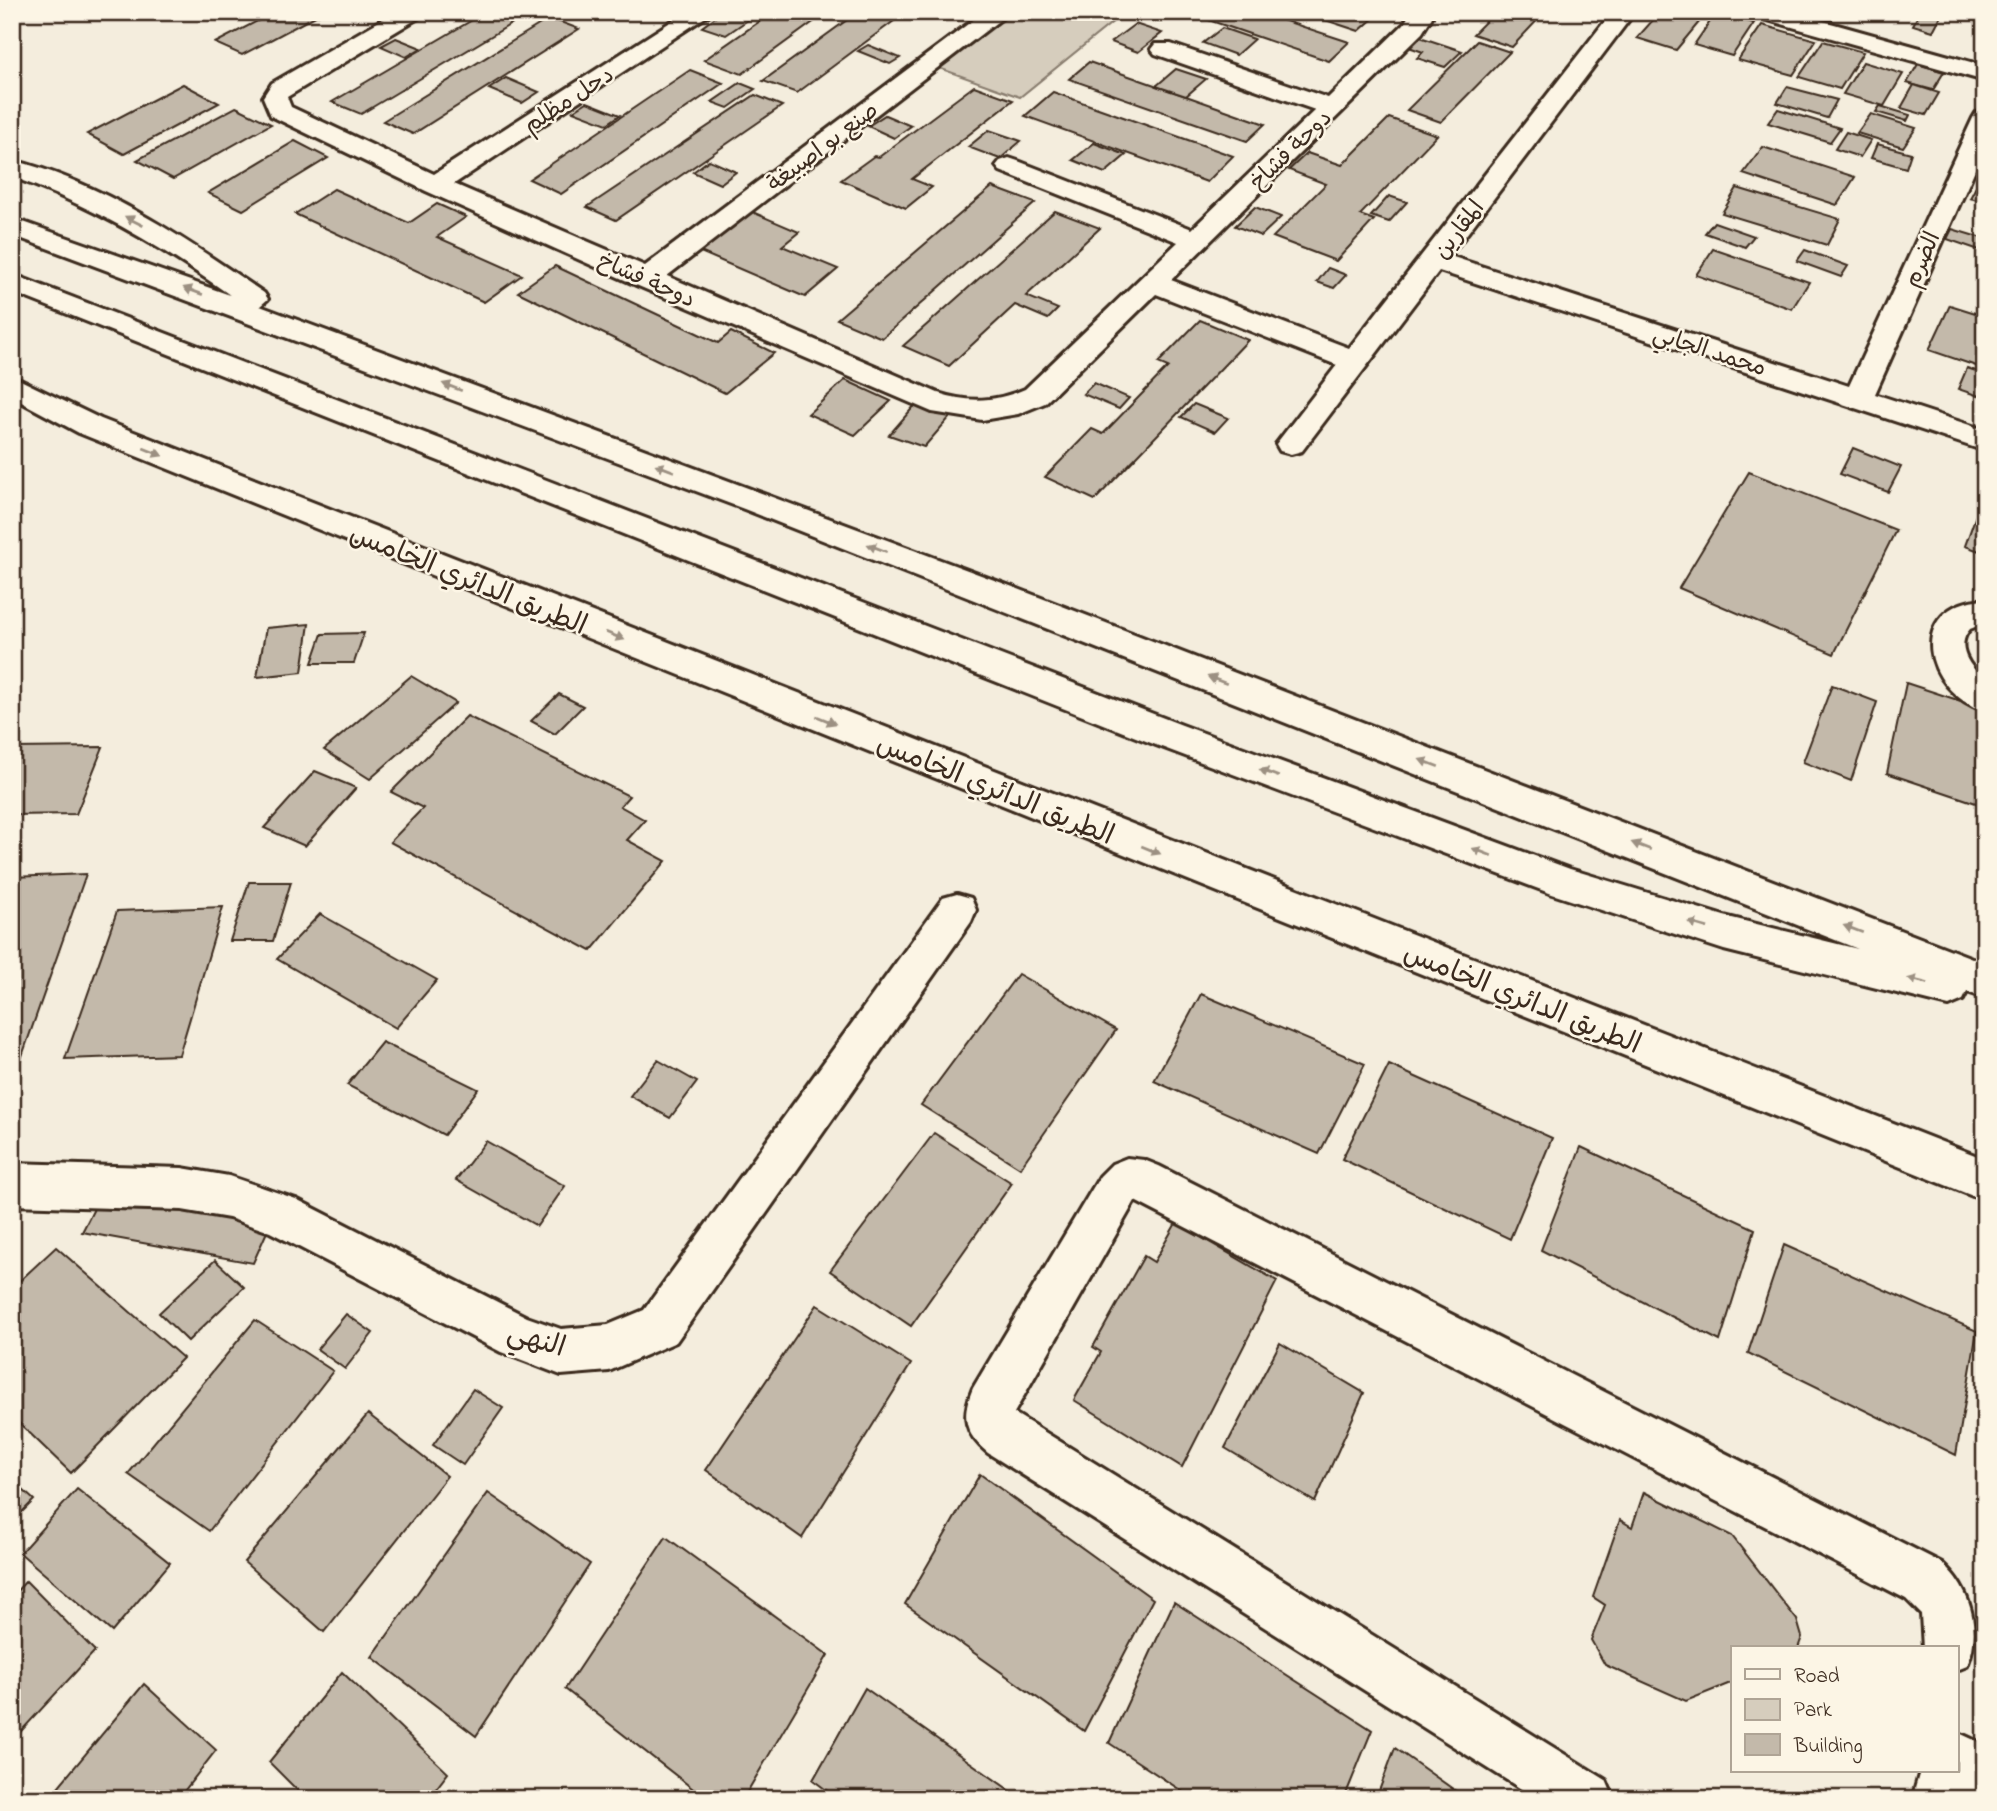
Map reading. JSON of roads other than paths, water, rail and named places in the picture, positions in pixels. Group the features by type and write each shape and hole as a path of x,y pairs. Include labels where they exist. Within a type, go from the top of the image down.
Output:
{"street":[{"name":"دوحة فشاخ","path":"412,12 291,80 281,88 275,97 275,104 280,111 435,185 646,279 927,400 954,409 985,411 1012,407 1035,396 1414,27 1420,17 1418,12"},
{"name":"دحل مظلم","path":"435,185 702,12"},
{"name":"صنع بو اصبيغة","path":"646,279 999,12"},
{"name":"المقارين","path":"1291,444 1357,362 1624,12"},
{"path":"1765,12 1985,74"},
{"path":"1163,49 1333,108"},
{"name":"الضرم","path":"1858,399 1985,118"},
{"path":"1009,166 1197,240"},
{"path":"12,167 57,185 155,232 293,327"},
{"path":"12,226 293,327 941,572 1985,981"},
{"name":"محمد الجابي","path":"1434,260 1985,441"},
{"path":"12,282 1117,715 1565,883 1724,933 1985,997"},
{"path":"1153,283 1357,362"},
{"name":"الطريق الدائري الخامس","path":"12,386 90,426 1985,1180"},
{"path":"12,404 90,426"},
{"path":"1985,611 1959,618 1948,630 1946,654 1957,676 1985,698"},
{"name":"النهي","path":"12,1184 182,1189 229,1197 280,1214 517,1336 561,1352 609,1348 660,1326 957,910"},
{"path":"1587,1799 1004,1436 990,1424 990,1405 1115,1191 1127,1179 1144,1181 1924,1581 1937,1591 1948,1609 1948,1646"},
{"path":"1958,1760 1985,1775"},
{"path":"1939,1799 1947,1772"}]}
